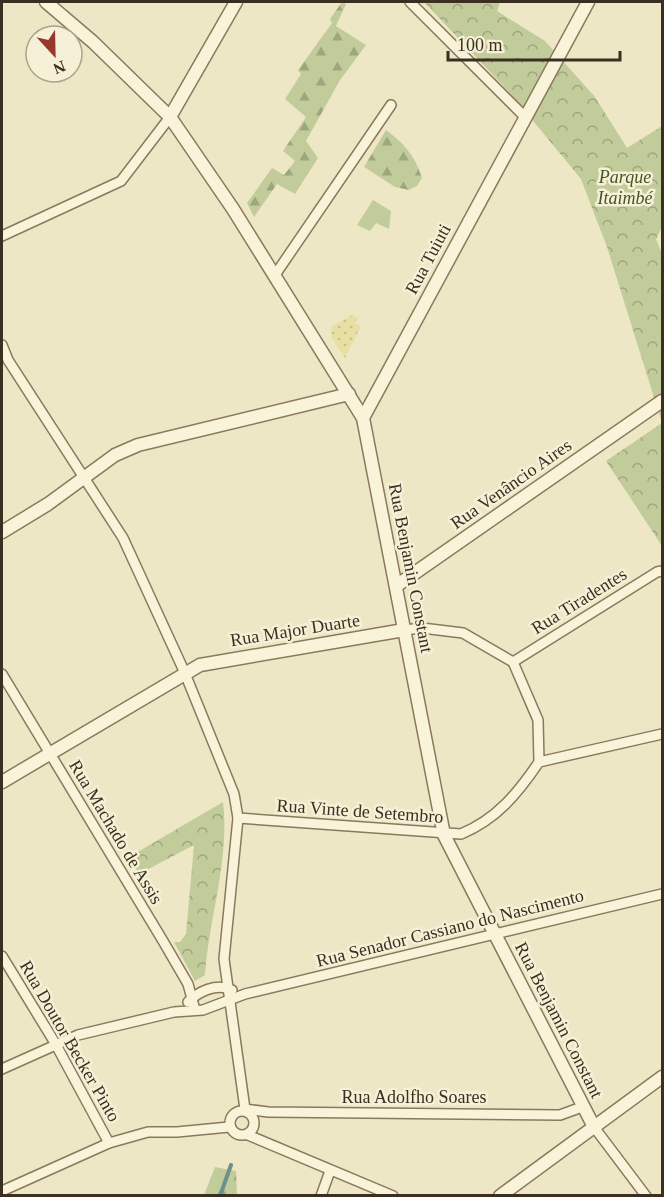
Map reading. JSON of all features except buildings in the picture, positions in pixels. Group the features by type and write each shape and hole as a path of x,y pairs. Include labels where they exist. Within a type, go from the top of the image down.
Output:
{"street":[{"name":"Rua Benjamin Constant","path":"46,2 93,42 170,117 211,174 363,418 444,835 582,1107 594,1127 646,1196"},
{"path":"2,236 121,181 170,117 236,2"},
{"path":"410,2 525,117"},
{"name":"Rua Tuiuti","path":"363,418 588,2"},
{"path":"274,275 391,105"},
{"path":"2,345 5,362 123,538 184,671 234,794 238,818 225,930 224,959 230,988 231,1020 252,1112 253,1129 248,1135"},
{"path":"2,532 48,504 114,455 138,445 349,394"},
{"name":"Rua Venâncio Aires","path":"396,586 663,401"},
{"name":"Rua Tiradentes","path":"513,662 657,572 663,571"},
{"name":"Rua Major Duarte","path":"2,782 184,671 200,664 422,628 463,633 513,662"},
{"path":"513,662 538,720 539,762 663,734"},
{"name":"Rua Machado de Assis","path":"2,675 188,984 195,1010"},
{"name":"Rua Vinte de Setembro","path":"238,818 444,835 461,834 494,818 522,788 539,762"},
{"name":"Rua Senador Cassiano do Nascimento","path":"2,1069 55,1043 78,1035 174,1012 217,1007 245,994 663,894"},
{"name":"Rua Doutor Becker Pinto","path":"2,956 55,1043 109,1143"},
{"path":"188,984 201,992"},
{"name":"Rua Senador Cassiano do Nascimento","path":"174,1012 201,992 217,987 230,988 245,994"},
{"path":"217,1007 225,1010 231,1020"},
{"path":"500,1196 663,1077"},
{"name":"Rua Adolfho Soares","path":"252,1112 560,1114 582,1107"},
{"path":"252,1112 235,1113 230,1119 229,1127 233,1133 240,1136 248,1135 393,1196"},
{"path":"2,1191 109,1143 148,1132 229,1127"},
{"path":"321,1196 330,1171"}],"green space":[{"path":"342,2 346,4 336,26 366,45 340,80 306,141 318,158 295,194 277,184 254,217 247,203 272,168 284,175 295,161 283,151 306,117 285,99 301,74 298,70 332,23 330,19"},
{"name":"Parque Itaimbé","path":"424,2 500,2 497,11 545,41 595,97 627,148 662,126 662,227 656,239 662,254 662,423 607,247 581,179 510,93"},
{"path":"386,130 408,151 419,170 422,178 417,186 409,190 395,187 364,167"},
{"path":"373,200 391,211 389,229 376,223 370,231 357,225"},
{"path":"662,423 662,546 606,461"},
{"path":"223,802 224,845 205,975 195,981 174,942 180,942 186,934 194,845 139,874 129,857"},
{"path":"215,1167 236,1171 237,1195 204,1195"}],"sand":[{"path":"352,315 358,318 355,323 361,326 345,358 331,337 332,326"}],"waterway":[{"path":"220,1196 231,1165"}]}
